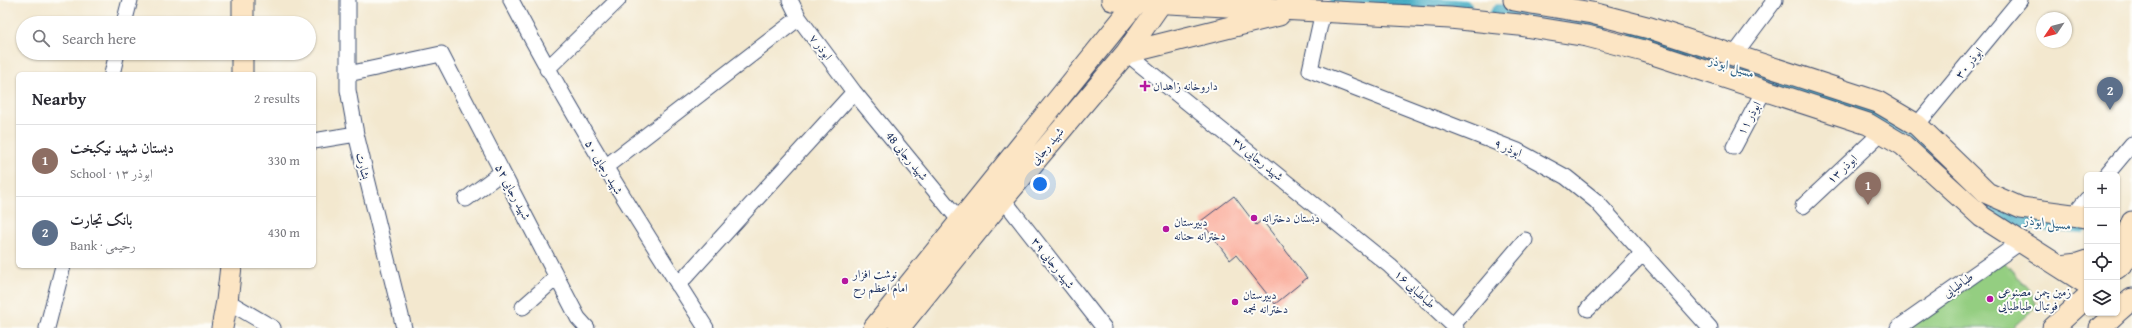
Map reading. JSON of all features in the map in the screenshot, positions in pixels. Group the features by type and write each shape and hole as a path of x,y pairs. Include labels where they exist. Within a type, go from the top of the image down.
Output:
{"street":[{"path":"126,16 130,0"},
{"path":"243,0 243,16"},
{"name":"بشارت","path":"348,0 348,90 356,134 404,328"},
{"name":"شهید رجایی ۵۰","path":"511,0 547,69 604,168 706,328"},
{"path":"547,69 618,0"},
{"name":"ابوذر ۷","path":"790,0 799,18 854,92"},
{"path":"1112,0 1162,1 1450,18 1519,25 1587,36 1644,51 1868,124 1903,144 1982,217 2019,243 2060,266 2084,282"},
{"path":"1514,0 1592,13 1650,28 1878,102 1917,126 1987,193 2020,208 2080,216 2084,206"},
{"path":"1734,55 1775,0"},
{"name":"ابوذر ۳۰","path":"1917,126 2020,0"},
{"name":"شهید رجایی","path":"874,328 1138,1"},
{"name":"شهید رجایی","path":"899,328 1003,199 1126,53 1162,1"},
{"path":"1126,53 1301,10"},
{"name":"ابوذر ۹","path":"1323,11 1310,70 1518,151 1566,177 1596,201 1710,328"},
{"path":"604,168 799,18"},
{"name":"شهید رجایی ۳۷","path":"1126,53 1390,266"},
{"name":"شهید رجایی ۵۲","path":"348,74 441,54 578,318 587,328"},
{"path":"112,72 115,60"},
{"path":"242,60 242,72"},
{"name":"ابوذر ۱۱","path":"1734,146 1764,90"},
{"path":"678,285 854,92"},
{"name":"شهید رجایی 48","path":"854,92 960,221"},
{"name":"ابوذر ۱۳","path":"1803,206 1882,132"},
{"path":"316,141 356,134"},
{"path":"2109,172 2132,144"},
{"path":"466,199 502,172"},
{"name":"شهید رجایی ۳۹","path":"1003,199 1104,328"},
{"path":"2120,221 2132,222 2127,236 2120,244"},
{"path":"1455,326 1525,240"},
{"name":"طباطبایی","path":"1898,328 2019,243"},
{"path":"1588,309 1643,253"},
{"path":"2120,265 2132,254"},
{"path":"2060,266 2084,262"},
{"name":"طباطبایی ۱۶","path":"1390,266 1455,326"},
{"path":"46,328 62,268"},
{"path":"222,328 231,268"},
{"path":"524,307 557,276"},
{"path":"2120,310 2132,299"},
{"path":"2053,328 2084,300"},
{"path":"227,301 273,328"},
{"path":"2100,328 2114,316"}],"green space":[{"name":"زمین چمن مصنوعی فوتبال طباطبایی","path":"1999,256 2031,292 2037,306 2012,328 1908,328"}],"building":[{"path":"1234,196 1256,225 1262,220 1307,278 1275,304 1236,255 1230,260 1201,221"}],"waterway":[{"name":"مسیل ابوذر","path":"1340,0 1392,2 1464,9"},
{"name":"مسیل ابوذر","path":"1499,13 1556,18 1600,30"},
{"name":"مسیل ابوذر","path":"1637,39 1699,55 1820,95 1912,135 1978,202 2024,221 2080,225"}],"place":[{"name":"داروخانه زاهدان","path":"1145,86"},
{"name":"بانک تجارت","path":"2110,110"},
{"name":"دبستان شهید نیکبخت","path":"1868,205"},
{"name":"دبستان دخترانه","path":"1254,218"},
{"name":"دبیرستان دخترانه حنانه","path":"1166,229"},
{"name":"نوشت افزار امام اعظم رح","path":"845,281"},
{"name":"زمین چمن مصنوعی فوتبال طباطبایی","path":"1990,299"},
{"name":"دبیرستان دخترانه نجمه","path":"1235,302"}]}
